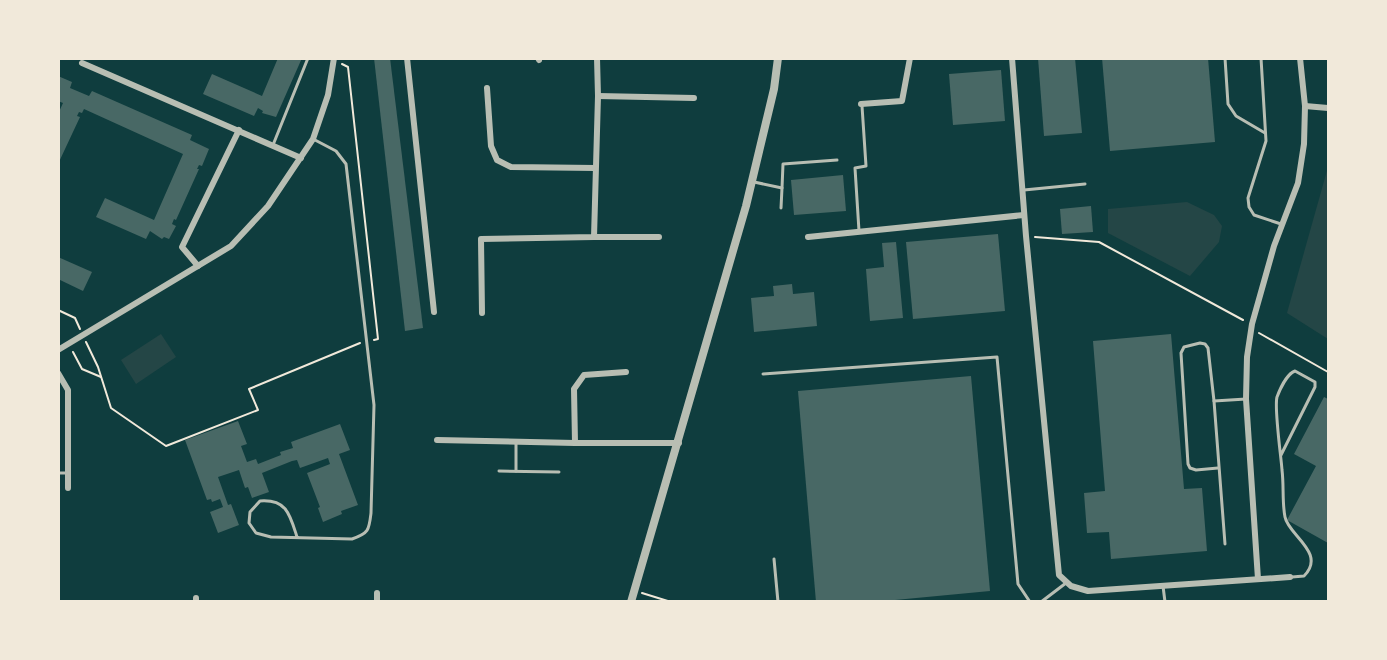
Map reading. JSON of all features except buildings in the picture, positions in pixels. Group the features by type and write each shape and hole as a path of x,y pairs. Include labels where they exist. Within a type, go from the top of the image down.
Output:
{"street":[{"path":"58,350 231,246 268,206 313,139 328,95 334,58"},
{"path":"406,58 434,312"},
{"path":"594,237 597,58"},
{"path":"631,602 679,443 752,181 774,89 777,58"},
{"path":"861,104 902,101 910,58"},
{"path":"1012,58 1024,214 1059,575 1071,586 1088,591 1290,577"},
{"path":"1258,579 1246,399 1247,357 1252,324 1274,246 1298,183 1304,144 1305,106 1300,58"},
{"path":"82,63 300,158"},
{"path":"487,88 491,146 497,160 511,167 595,168"},
{"path":"598,96 694,98"},
{"path":"1305,106 1329,108"},
{"path":"198,266 182,247 239,130"},
{"path":"808,237 1024,214"},
{"path":"482,313 481,239 659,237"},
{"path":"575,443 574,389 584,375 626,372"},
{"path":"58,373 68,390 68,488"},
{"path":"437,440 679,443"},
{"path":"377,593 377,602"}],"lane":[{"path":"273,145 308,58"},
{"path":"1225,58 1228,104 1236,116 1265,133"},
{"path":"1261,58 1266,141 1248,198 1249,207 1254,215 1282,224"},
{"path":"859,231 855,168 866,166 861,104"},
{"path":"297,537 286,508 273,500 260,501 250,512 249,523 256,533 271,537 352,539 364,535 369,528 374,405 346,164 336,151 313,139"},
{"path":"781,208 783,164 837,160"},
{"path":"752,181 782,188"},
{"path":"1022,190 1085,184"},
{"path":"1218,468 1196,470 1190,468 1188,464 1181,353 1184,347 1190,344 1205,344 1208,348 1225,544"},
{"path":"763,374 997,357 1018,584 1030,602"},
{"path":"1281,455 1315,387 1315,381 1295,371 1290,373 1276,398 1285,520 1303,541 1311,562 1304,576 1290,577"},
{"path":"1214,401 1246,399"},
{"path":"516,442 516,471"},
{"path":"499,471 560,472"},
{"path":"58,473 68,473"},
{"path":"774,559 778,602"},
{"path":"1041,602 1067,582"},
{"path":"1163,586 1165,602"}],"path":[{"path":"98,368 111,408 166,446 258,410 249,389 367,340 378,339 348,67 341,63"},
{"path":"1026,236 1100,242 1252,324 1260,335 1329,372"},
{"path":"58,310 75,318"},
{"path":"68,344 82,369 101,377"},
{"path":"634,590 671,602"}],"shaded area":[{"path":"1328,167 1328,339 1287,313"},
{"path":"1187,202 1214,215 1222,226 1219,242 1190,276 1108,233 1108,209"},
{"path":"161,334 176,357 136,384 121,360"}]}
